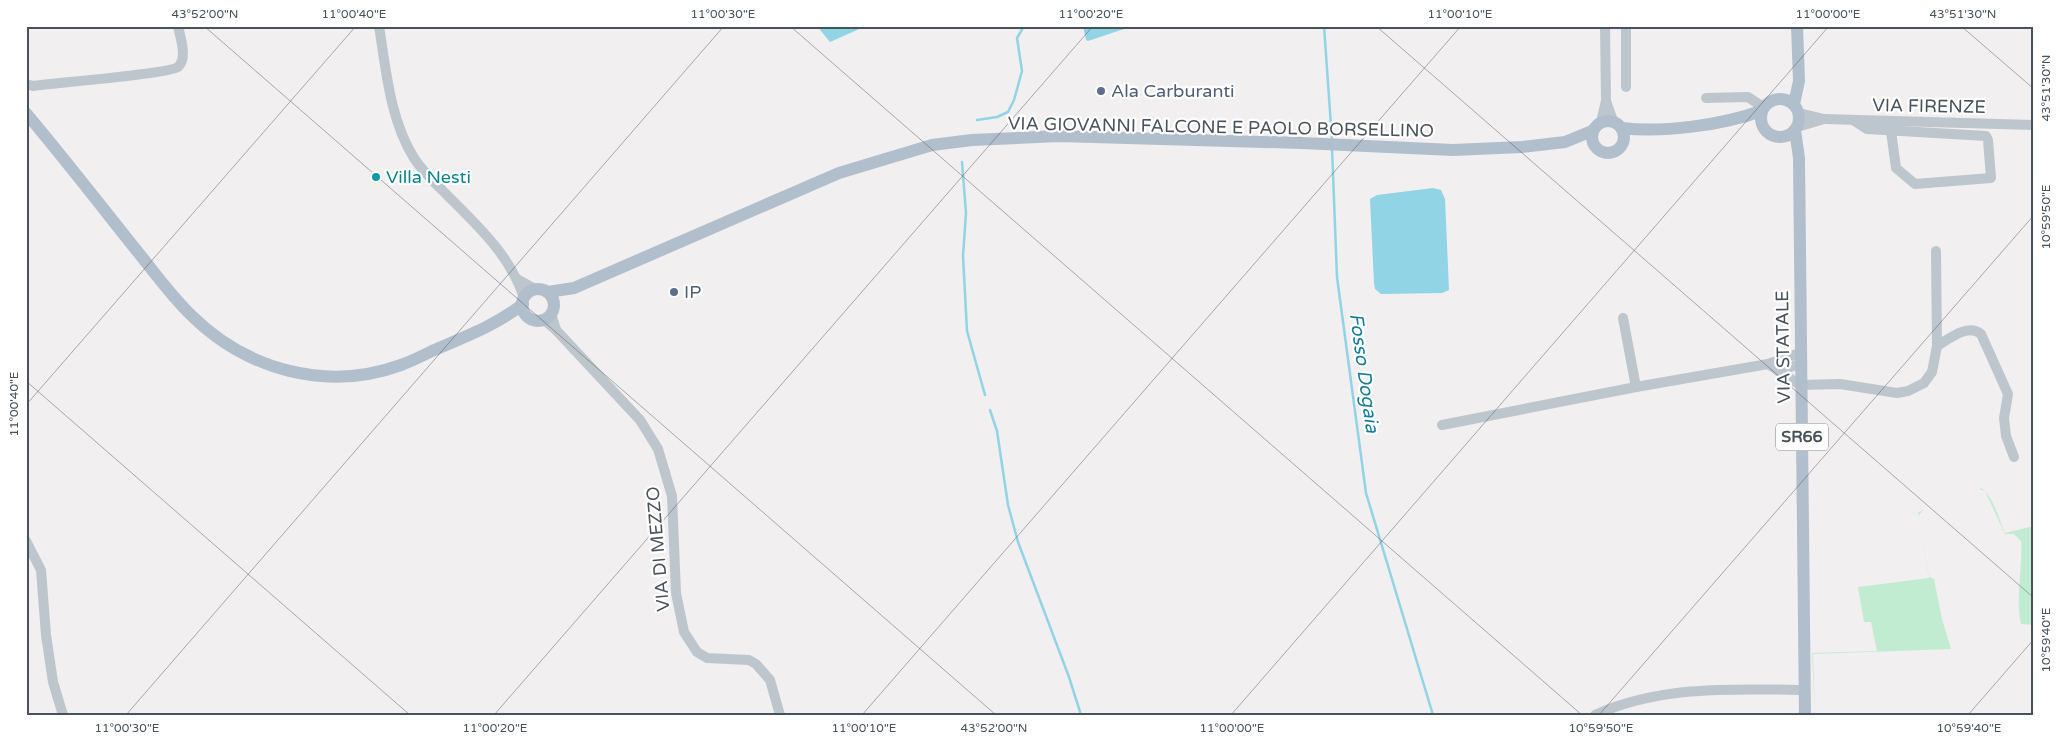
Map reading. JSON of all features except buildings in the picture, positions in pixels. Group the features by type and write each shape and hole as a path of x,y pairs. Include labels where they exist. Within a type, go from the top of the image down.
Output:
{"main road":[{"name":"SR66","path":"1796,128 1792,105 1799,81 1797,26"},
{"path":"1792,105 1771,100 1762,109 1762,126 1769,134 1779,137 1790,146 1799,158"},
{"name":"VIA GIOVANNI FALCONE E PAOLO BORSELLINO","path":"1565,142 1595,147 1601,152 1609,153 1616,151 1623,143 1649,131 1737,120 1762,109"},
{"path":"26,113 187,311 211,333 231,347 252,359 274,368 296,373 330,376 356,375 400,365 502,320 529,317"},
{"name":"VIA GIOVANNI FALCONE E PAOLO BORSELLINO","path":"1737,120 1762,126"},
{"path":"1612,124 1624,134 1623,143"},
{"name":"VIA GIOVANNI FALCONE E PAOLO BORSELLINO","path":"548,292 574,288 838,173 932,145 980,140 1059,136 1302,143 1453,150 1522,147 1565,142 1612,124 1649,131"},
{"path":"1779,137 1791,134 1796,128"},
{"name":"VIA STATALE","path":"1796,128 1799,158 1800,385 1806,715"},
{"path":"1592,131 1592,141 1595,147"},
{"name":"VIA GIOVANNI FALCONE E PAOLO BORSELLINO","path":"550,313 574,288"},
{"path":"502,320 535,289 548,292 552,298 550,313 533,320 525,313 523,301"}],"street":[{"path":"26,84 33,86 154,72 178,67 182,58 178,26"},
{"path":"379,26 394,112 406,144 415,160 483,232 505,259 519,280 523,301"},
{"path":"1605,26 1606,101 1612,124"},
{"path":"1626,26 1626,87"},
{"path":"1706,98 1748,97 1762,109"},
{"path":"1792,105 1824,119"},
{"path":"1796,128 1824,119"},
{"name":"VIA FIRENZE","path":"1824,119 2030,125"},
{"path":"1853,120 1867,130 1891,131 1986,136 1988,140 1991,178 1915,184 1896,168 1891,131"},
{"path":"1768,364 1800,385 1840,384 1897,394 1924,383 1929,378 1935,364 1937,346 1936,251"},
{"path":"519,280 535,289"},
{"name":"VIA DI MEZZO","path":"550,313 556,330 640,420 658,449 672,496 676,593 684,632 697,652 707,658 749,660 756,664 770,680 780,715"},
{"path":"1623,318 1636,387"},
{"path":"1937,346 1968,330 1976,330 1981,334 2008,394 2004,418 2006,436 2014,456"},
{"path":"1442,424 1636,387 1800,359"},
{"path":"1778,371 1800,359"},
{"path":"26,541 41,570 52,682 63,715"},
{"path":"1595,715 1634,701 1681,692 1756,689 1805,690"}],"green space":[{"path":"1985,491 1993,503 2005,533 2034,526 2034,625 2021,624 2019,614 2021,541 2014,534 2005,534"},
{"path":"1918,516 1929,577 1934,579 1942,619 1951,649 1813,654 1815,715 1812,653 1877,651 1871,622 1864,622 1858,587 1929,578"}],"water":[{"path":"817,26 866,26 830,42"},
{"path":"1083,26 1123,26 1124,29 1088,41 1086,40"},
{"path":"1433,188 1441,190 1445,199 1449,290 1442,293 1381,294 1375,289 1374,283 1370,199 1377,195"}],"waterway":[{"path":"977,120 997,117 1008,112 1014,100 1022,71 1017,38 1024,26"},
{"name":"Fosso Dogaia","path":"1324,26 1332,140"},
{"name":"Fosso Dogaia","path":"1332,148 1337,277 1366,493 1433,715"},
{"path":"962,162 966,213 963,256 967,331 985,395"},
{"path":"990,410 997,431 1008,505 1018,542 1069,677 1081,715"}],"place":[{"name":"Ala Carburanti","path":"1101,91"},
{"name":"Villa Nesti","path":"376,177"},
{"name":"IP","path":"674,292"}]}
